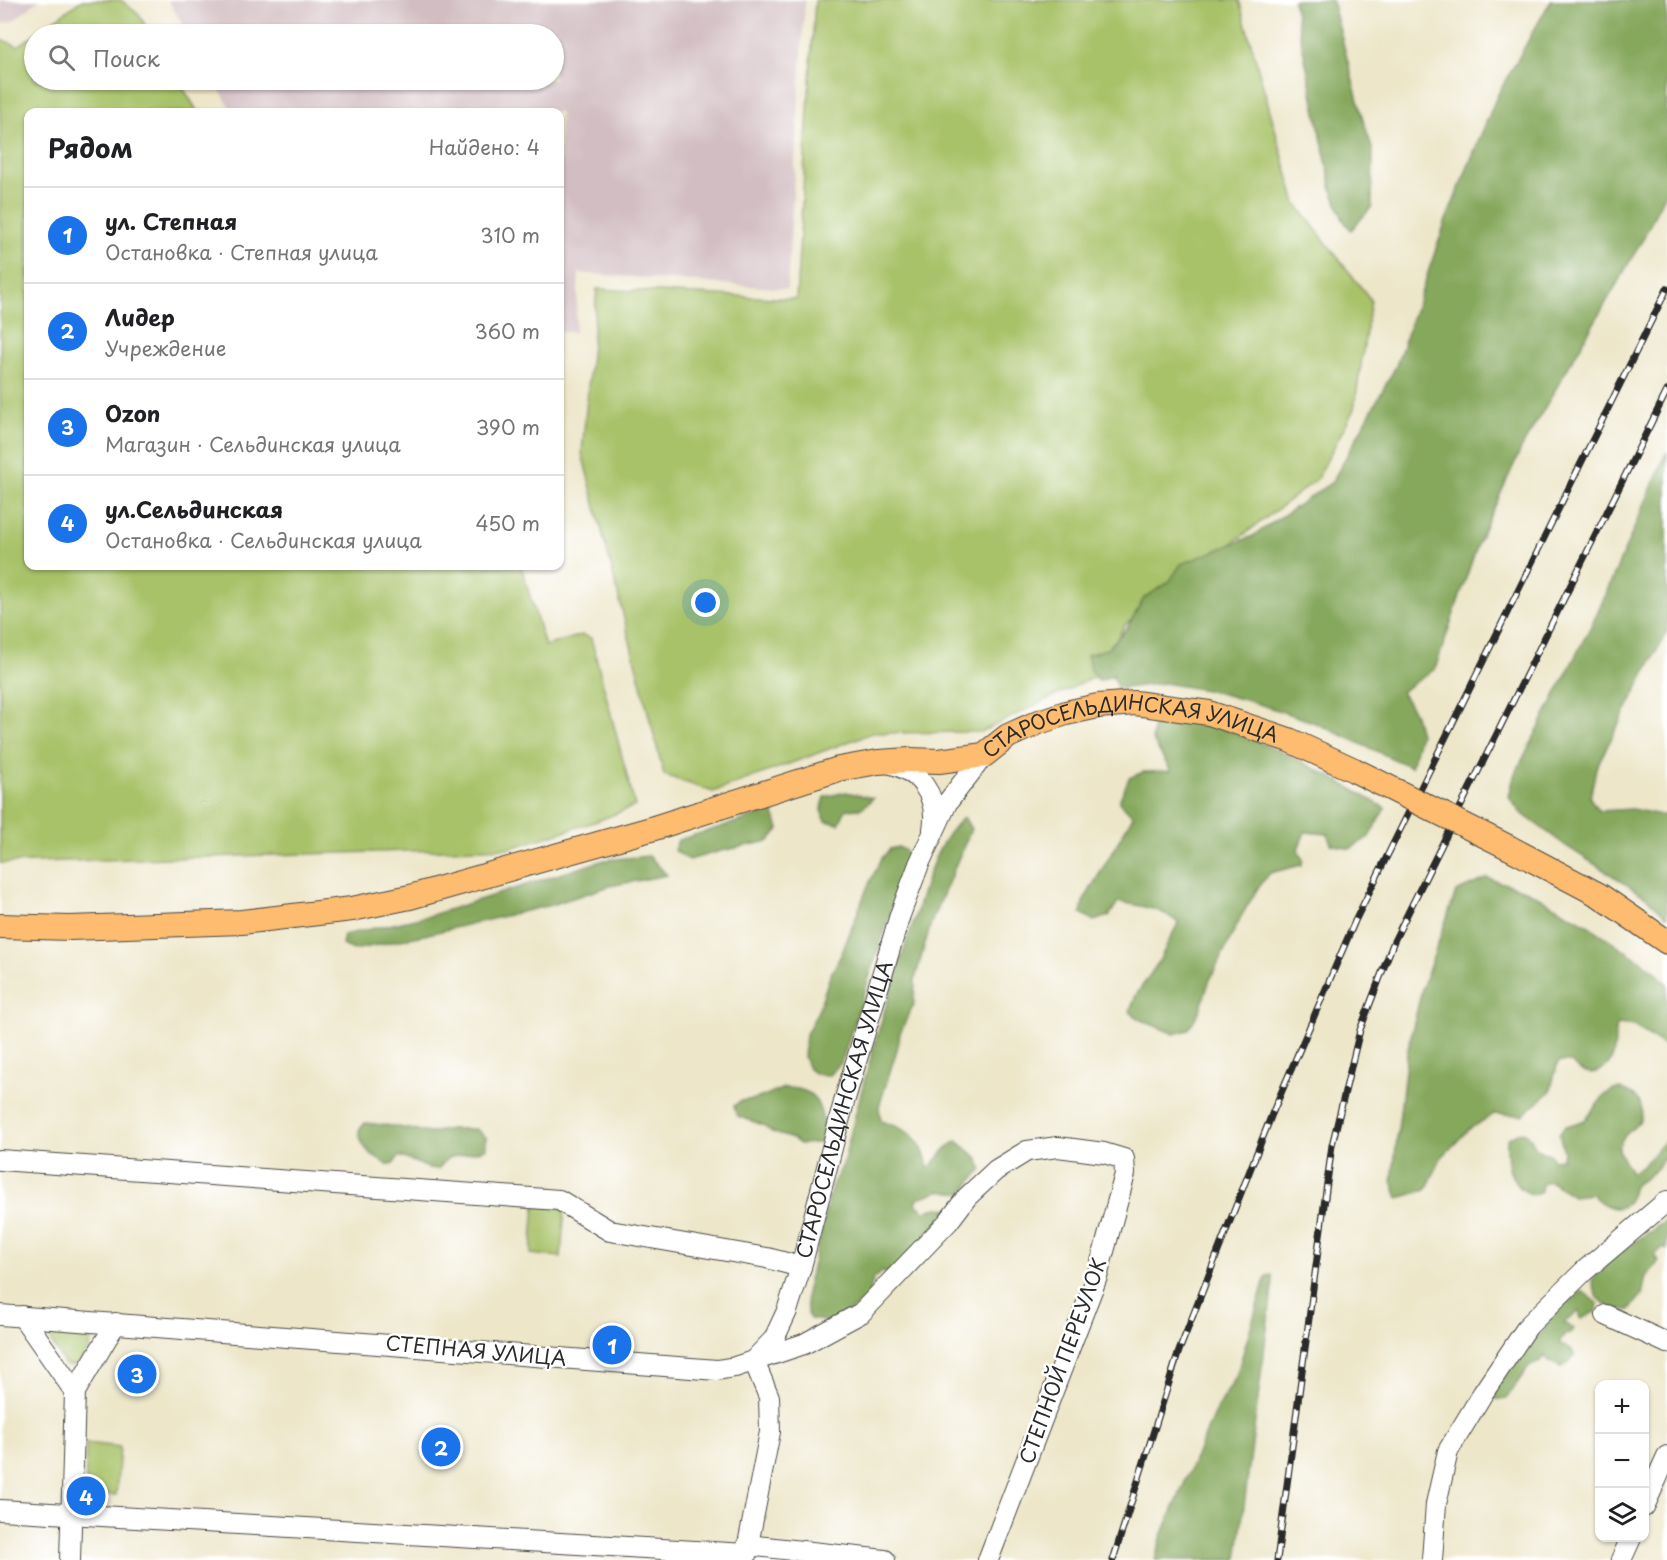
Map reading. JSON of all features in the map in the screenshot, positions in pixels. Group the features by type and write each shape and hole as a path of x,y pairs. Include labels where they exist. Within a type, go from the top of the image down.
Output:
{"main road":[{"name":"СТАРОСЕЛЬДИНСКАЯ УЛИЦА","path":"984,755 1008,736 1039,722 1098,706 1136,704 1209,712 1289,740 1510,848 1599,895 1667,942"},
{"path":"0,926 70,928 242,921 352,909 410,897 486,877 651,829 839,770 878,762 939,761 984,755"}],"street":[{"name":"СТАРОСЕЛЬДИНСКАЯ УЛИЦА","path":"754,1362 774,1339 787,1311 801,1267 844,1102 900,915 932,834 947,803 984,755"},
{"path":"878,762 897,765 917,777 928,794 934,811 932,834"},
{"name":"СТЕПНАЯ УЛИЦА","path":"0,1315 702,1370 735,1367 804,1344 861,1313 948,1222 968,1197 996,1170 1027,1151 1058,1147 1124,1159"},
{"name":"СТЕПНОЙ ПЕРЕУЛОК","path":"988,1560 1097,1278 1125,1174 1124,1159"},
{"path":"0,1160 559,1200 610,1231 767,1258 801,1267"},
{"path":"1432,1560 1436,1504 1448,1451 1483,1392 1528,1326 1583,1272 1667,1201"},
{"path":"1606,1315 1667,1343"},
{"path":"22,1316 75,1392"},
{"path":"70,1560 75,1392 116,1323"},
{"path":"746,1553 770,1432 769,1397 754,1362"},
{"path":"1649,1496 1667,1456"},
{"path":"0,1510 885,1560"},
{"path":"1621,1560 1629,1542"}],"shaded area":[{"path":"0,0 39,0 13,21 0,23"},
{"path":"168,0 805,0 787,289 579,273 575,332 564,332 564,108 231,108 220,90 564,90 564,24 182,24"}],"green space":[{"path":"82,0 121,0 139,15 145,24 49,24"},
{"path":"815,0 1239,0 1296,204 1371,300 1354,409 1317,479 1125,625 1094,677 981,732 872,733 713,792 664,775 582,453 597,289 796,299"},
{"path":"1293,0 1332,0 1373,151 1372,207 1351,230 1343,220 1332,190"},
{"path":"1551,0 1667,0 1667,189 1643,239 1523,445 1478,543 1435,669 1401,692 1414,712 1420,734 1411,767 1313,722 1212,691 1164,683 1117,689 1113,675 1098,681 1091,670 1087,655 1107,649 1127,628 1144,598 1169,582 1181,564 1253,536 1332,482 1396,366 1446,220 1497,96"},
{"path":"0,39 18,46 24,42 24,90 184,90 196,108 24,108 24,570 522,570 545,646 582,635 591,638 635,806 597,821 511,848 0,863"},
{"path":"1667,452 1667,631 1596,768 1590,798 1599,811 1632,809 1667,816 1667,917 1646,897 1566,846 1520,812 1509,797 1514,776 1597,614"},
{"path":"1154,719 1203,723 1262,743 1304,763 1385,808 1369,837 1350,849 1331,844 1328,834 1305,832 1298,849 1303,860 1301,865 1270,873 1259,886 1209,982 1200,1010 1188,1030 1174,1034 1139,1019 1129,1012 1136,995 1158,963 1178,923 1158,911 1118,902 1109,916 1094,921 1081,913 1083,902 1133,816 1119,801 1129,778 1143,772 1171,771 1152,739"},
{"path":"846,792 873,798 861,808 846,809 839,824 826,821 821,811 825,797"},
{"path":"773,811 779,829 769,841 689,860 674,850 678,840"},
{"path":"964,817 971,829 931,923 915,979 914,1003 900,1033 879,1107 881,1121 906,1131 918,1142 928,1168 957,1141 978,1158 982,1169 962,1193 939,1191 919,1198 916,1204 924,1211 937,1208 952,1209 894,1275 882,1272 873,1279 869,1299 832,1322 810,1319 806,1293 832,1185 843,1165 884,1013 932,866 945,839"},
{"path":"898,847 905,850 909,856 909,868 895,899 841,1063 829,1075 816,1074 809,1069 804,1057 806,1034 818,1011 830,976 842,953 867,888 882,858 890,849"},
{"path":"649,856 667,875 610,886 551,905 424,935 354,950 342,945 344,935 429,916 604,860"},
{"path":"1487,878 1528,891 1583,922 1654,970 1667,984 1667,1047 1634,1026 1618,1024 1613,1056 1607,1066 1593,1073 1581,1070 1571,1062 1558,1062 1550,1092 1523,1115 1494,1114 1469,1129 1441,1158 1426,1190 1398,1198 1392,1181 1407,1053 1422,989 1456,892"},
{"path":"784,1088 804,1091 815,1099 826,1133 819,1143 800,1144 793,1139 772,1132 763,1125 737,1116 734,1106 740,1101 756,1099"},
{"path":"1621,1089 1634,1094 1641,1106 1642,1114 1637,1124 1620,1142 1620,1155 1631,1173 1643,1166 1664,1141 1667,1141 1667,1156 1650,1175 1635,1185 1626,1204 1616,1208 1600,1202 1592,1194 1573,1196 1550,1181 1542,1183 1541,1191 1534,1195 1519,1187 1509,1165 1507,1139 1517,1133 1525,1133 1531,1138 1536,1149 1550,1154 1553,1160 1561,1159 1564,1152 1559,1134 1564,1127 1585,1120 1604,1096 1613,1090"},
{"path":"365,1123 430,1133 450,1129 476,1129 486,1137 486,1149 448,1158 438,1169 429,1168 399,1156 394,1163 387,1165 368,1151 362,1142 359,1130"},
{"path":"535,1205 565,1208 561,1257 531,1254"},
{"path":"1667,1220 1667,1250 1663,1248 1654,1255 1659,1262 1646,1277 1642,1295 1630,1309 1616,1309 1605,1304 1596,1294 1592,1281 1602,1264"},
{"path":"1272,1275 1273,1283 1237,1560 1155,1560 1161,1538 1214,1414 1236,1377 1266,1276"},
{"path":"1582,1291 1598,1303 1597,1311 1581,1319 1579,1311 1564,1323 1574,1329 1570,1334 1564,1335 1559,1343 1571,1349 1574,1355 1569,1363 1561,1367 1549,1362 1545,1356 1540,1362 1529,1366 1506,1399 1494,1399 1490,1392 1516,1357 1544,1331 1561,1303 1570,1301"},
{"path":"53,1330 87,1334 91,1339 86,1354 75,1365 65,1365 48,1336"},
{"path":"86,1443 120,1447 116,1495 86,1494"}],"railway":[{"path":"1113,1560 1179,1351 1272,1114 1355,921 1667,289"},
{"path":"1277,1560 1332,1145 1360,1030 1394,941 1667,391"}],"place":[{"name":"ул. Степная","path":"612,1345"},
{"name":"Ozon","path":"137,1374"},
{"name":"Лидер","path":"441,1447"},
{"name":"ул.Сельдинская","path":"86,1496"}]}
